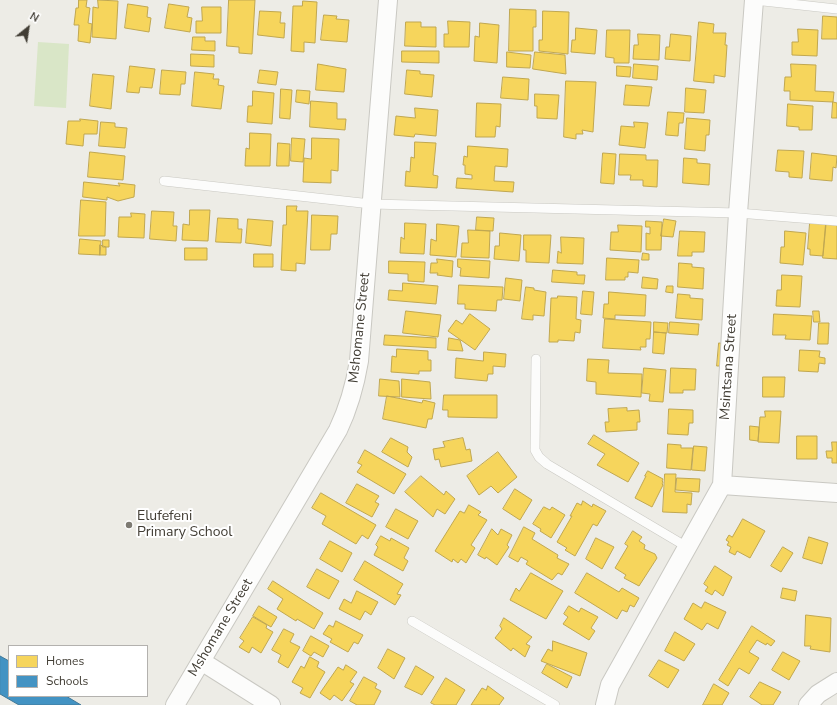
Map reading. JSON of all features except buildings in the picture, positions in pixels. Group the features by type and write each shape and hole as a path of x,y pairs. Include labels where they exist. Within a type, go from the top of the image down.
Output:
{"street":[{"name":"Mshomane Street","path":"175,705 338,430 346,414 354,390 359,361 388,0"},
{"path":"746,0 754,0"},
{"name":"Msintsana Street","path":"605,705 610,685 722,485 738,213 754,0"},
{"path":"722,485 837,493"},
{"path":"201,661 271,705"},
{"path":"808,705 818,694 837,682"}],"lane":[{"path":"754,0 837,9"},
{"path":"164,182 372,204 738,213 837,221"},
{"path":"536,359 535,450 539,457 547,464 687,547"},
{"path":"412,621 555,705"}],"green space":[{"path":"38,42 69,44 66,108 34,106"}],"place":[{"name":"Elufefeni Primary School","path":"129,525"}]}
